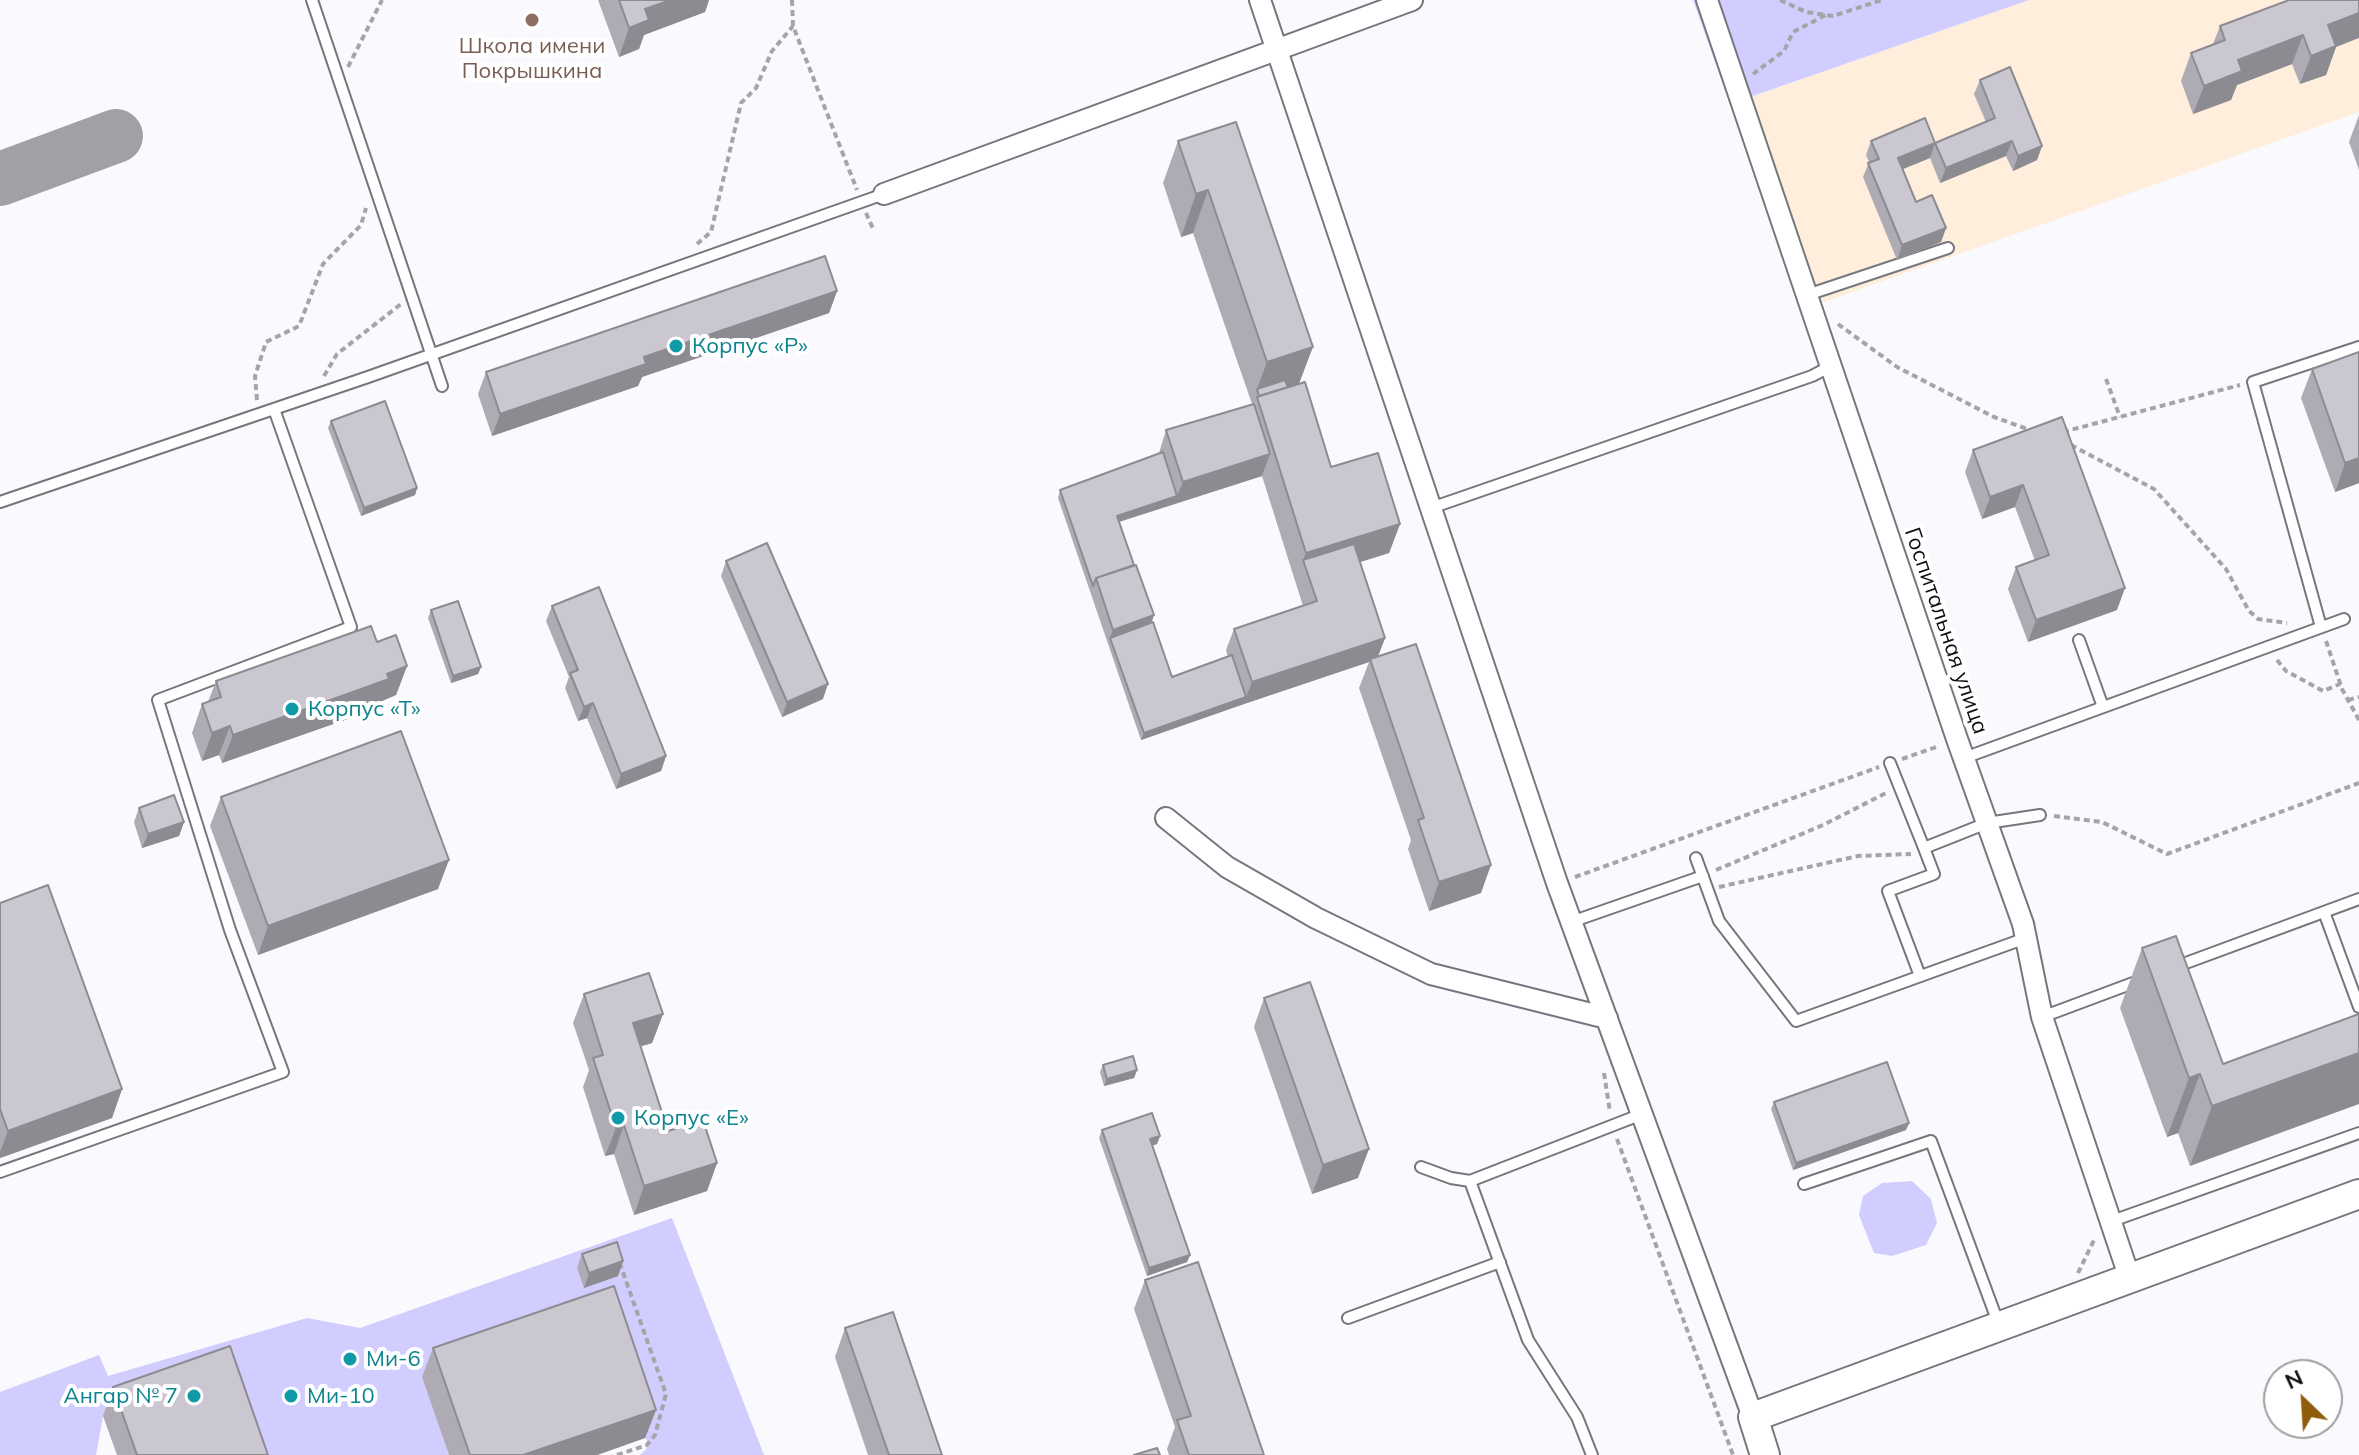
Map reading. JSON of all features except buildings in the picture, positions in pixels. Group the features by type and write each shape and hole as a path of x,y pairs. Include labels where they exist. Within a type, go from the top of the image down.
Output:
{"street":[{"path":"1260,0 1557,883 1765,1455"},
{"path":"884,194 1412,0"},
{"name":"Госпитальная улица","path":"1707,0 2026,938 2042,1017 2130,1279"},
{"path":"1166,818 1227,867 1316,918 1431,974 1607,1018"},
{"path":"1753,1417 2359,1194"}],"lane":[{"path":"312,0 442,386"},
{"path":"0,502 313,396 884,194"},
{"path":"1807,295 1948,248"},
{"path":"2320,623 2253,382 2359,347"},
{"path":"1431,508 1812,376 1831,366"},
{"path":"0,1172 283,1072 230,930 158,700 351,627 274,409"},
{"path":"1960,749 2103,707 2320,623 2344,619"},
{"path":"2079,640 2103,707"},
{"path":"1890,763 1934,874 1888,891 1920,976"},
{"path":"1924,848 1987,823 2040,815"},
{"path":"1696,858 1719,921 1796,1021 2026,938"},
{"path":"1571,922 1703,876"},
{"path":"2042,1017 2359,899"},
{"path":"2324,912 2359,1007"},
{"path":"2173,968 2179,986"},
{"path":"1421,1167 1470,1181 1642,1114"},
{"path":"2110,1216 2359,1133"},
{"path":"1804,1184 1931,1141 2000,1326"},
{"path":"1470,1181 1528,1340 1577,1417 1592,1455"},
{"path":"1348,1318 1500,1262"}],"path":[{"path":"340,83 382,0"},
{"path":"792,0 793,26 874,231"},
{"path":"1780,0 1806,12 1833,16 1882,0"},
{"path":"1752,75 1784,51 1793,32 1826,15"},
{"path":"662,272 711,232 741,103 756,88 772,51 793,26"},
{"path":"258,415 255,376 266,342 299,326 323,264 361,225 369,197 377,193"},
{"path":"313,396 337,354 393,311 410,290"},
{"path":"1833,314 1836,323 1897,367 2016,427 2040,432"},
{"path":"2106,379 2120,417"},
{"path":"2253,382 2053,435 2154,489 2226,569 2249,611 2258,619 2278,623 2320,623 2340,684 2359,720"},
{"path":"2277,660 2286,671 2323,691 2340,684"},
{"path":"2348,700 2359,697"},
{"path":"1557,883 1890,763 1960,749"},
{"path":"2040,815 2102,822 2167,854 2359,783"},
{"path":"1703,876 1823,825 1899,786"},
{"path":"1708,890 1858,856 1912,854 1924,848"},
{"path":"1603,1067 1612,1125 1733,1455"},
{"path":"2075,1279 2110,1216"},
{"path":"617,1455 647,1445 655,1435 666,1394 620,1264"}],"shaded area":[{"path":"1693,0 2029,0 1730,104"},
{"path":"2029,0 2359,0 2359,112 1821,303 1751,97"},
{"path":"1912,1181 1931,1199 1937,1223 1926,1245 1892,1256 1874,1253 1859,1215 1863,1196 1882,1183"},
{"path":"672,1218 764,1455 640,1455 650,1445 645,1438 423,1376 449,1455 248,1455 103,1416 96,1455 0,1455 0,1392 99,1355 108,1376 307,1318 360,1328"}],"taxiway":[{"path":"0,179 116,136"}],"place":[{"name":"Школа имени Покрышкина","path":"532,20"},
{"name":"Корпус «Р»","path":"676,346"},
{"name":"Корпус «Т»","path":"292,709"},
{"name":"Корпус «Е»","path":"618,1118"},
{"name":"Ми-6","path":"350,1359"},
{"name":"Ангар № 7","path":"194,1396"},
{"name":"Ми-10","path":"291,1396"}]}
